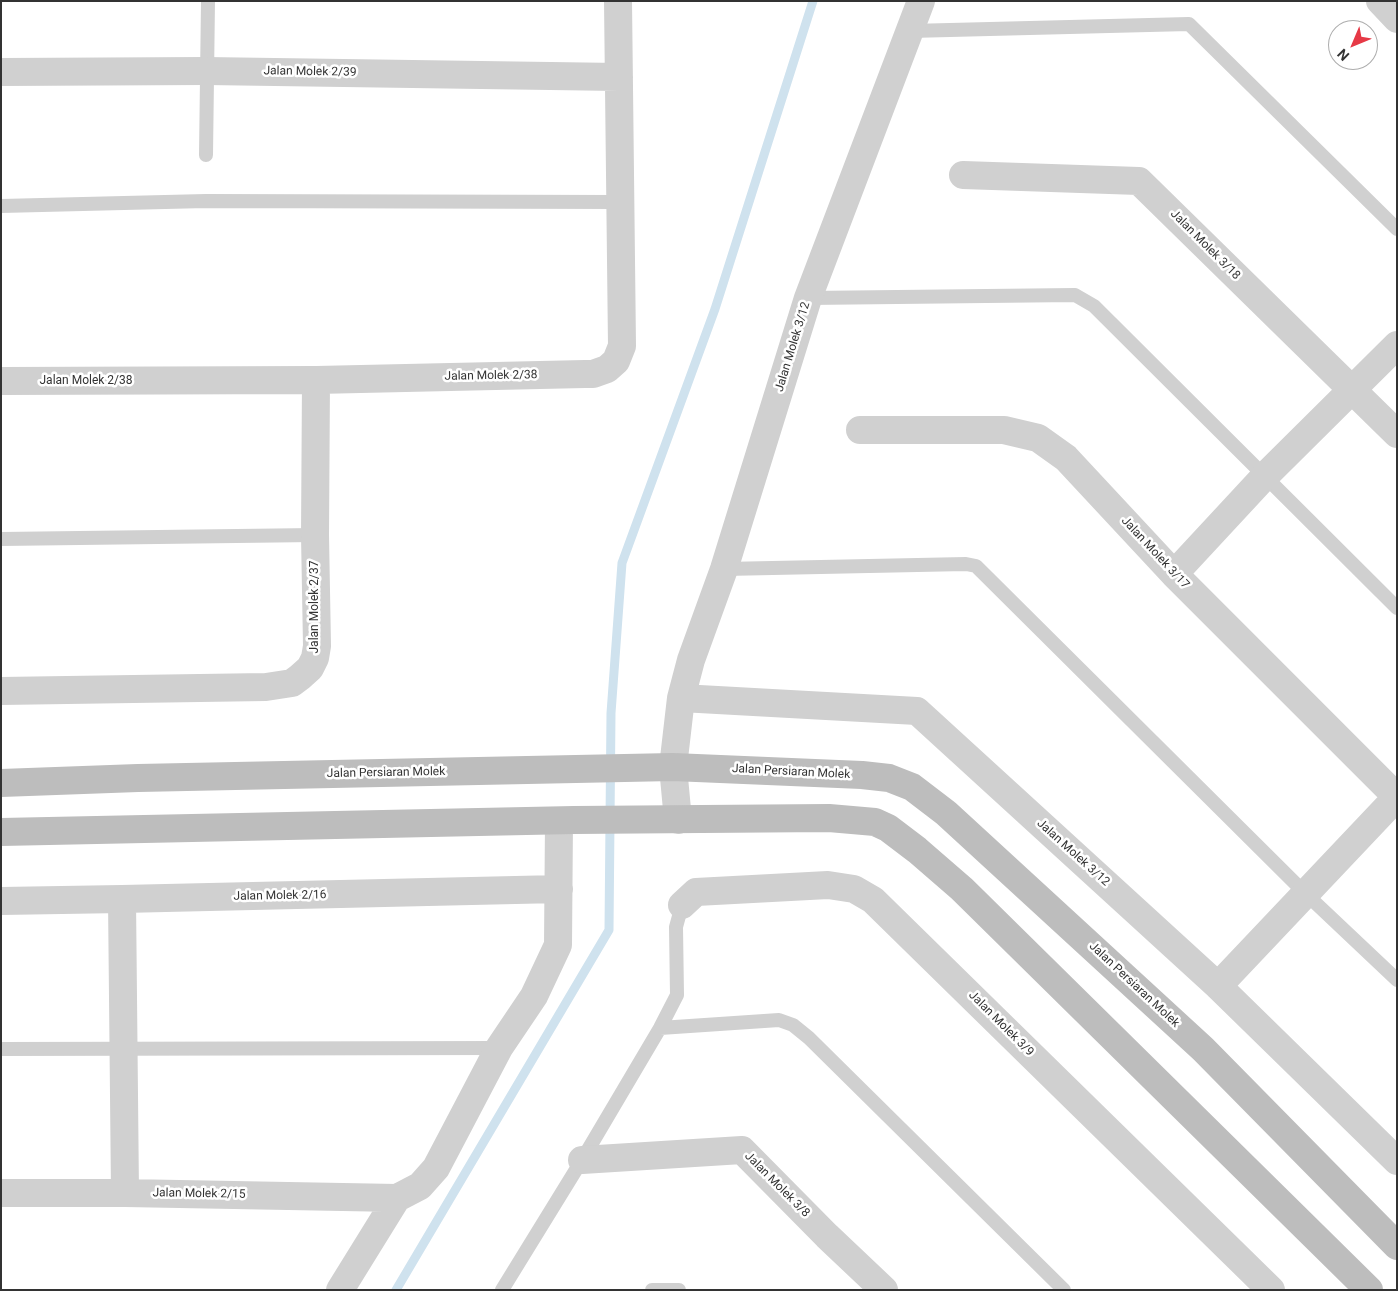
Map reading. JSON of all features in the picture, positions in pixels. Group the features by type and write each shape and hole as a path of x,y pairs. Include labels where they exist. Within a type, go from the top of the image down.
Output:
{"main road":[{"name":"Jalan Persiaran Molek","path":"1,783 138,778 673,767 862,775 889,778 912,787 946,813 1203,1049 1397,1246"},
{"path":"1,832 648,819 829,818 875,822 888,828 917,850 962,889 1370,1290"}],"street":[{"name":"Jalan Molek 2/38","path":"1,381 316,380 593,374 606,369 616,361 622,346 618,1"},
{"name":"Jalan Molek 3/12","path":"678,820 673,767 681,698 691,660 724,569 808,298 921,1"},
{"path":"1380,1 1397,19"},
{"name":"Jalan Molek 2/39","path":"1,72 206,71 619,77"},
{"name":"Jalan Molek 3/18","path":"962,175 1140,181 1397,434"},
{"path":"1174,574 1264,477 1397,345"},
{"name":"Jalan Molek 2/37","path":"1,691 266,687 292,683 310,668 315,658 317,646 315,534 316,380"},
{"name":"Jalan Molek 3/17","path":"860,430 1004,430 1038,438 1066,458 1174,574 1397,797"},
{"name":"Jalan Molek 3/12","path":"681,698 917,711 1218,986 1397,1161"},
{"path":"1218,986 1397,797"},
{"path":"340,1290 397,1198 420,1186 436,1168 499,1048 534,996 558,945 559,889 566,820"},
{"name":"Jalan Molek 3/9","path":"682,905 696,892 828,884 854,889 873,900 1271,1290"},
{"name":"Jalan Molek 2/16","path":"1,901 559,889"},
{"path":"122,899 125,1193"},
{"name":"Jalan Molek 3/8","path":"582,1160 742,1150 827,1236 884,1290"},
{"name":"Jalan Molek 2/15","path":"1,1193 125,1193 397,1198"}],"lane":[{"path":"206,155 208,1"},
{"path":"910,31 1189,24 1397,229"},
{"path":"1,206 206,201 620,202"},
{"path":"808,298 1075,295 1094,306 1397,608"},
{"path":"1,539 315,534"},
{"path":"724,569 966,564 976,566 1306,894 1397,980"},
{"path":"502,1290 582,1160 677,996 676,927 682,905"},
{"path":"660,1028 779,1020 793,1025 809,1038 1064,1290"},
{"path":"1,1049 499,1048"},
{"path":"652,1290 679,1290"}],"waterway":[{"path":"396,1290 609,930 611,713 622,563 715,309 813,1"}]}
